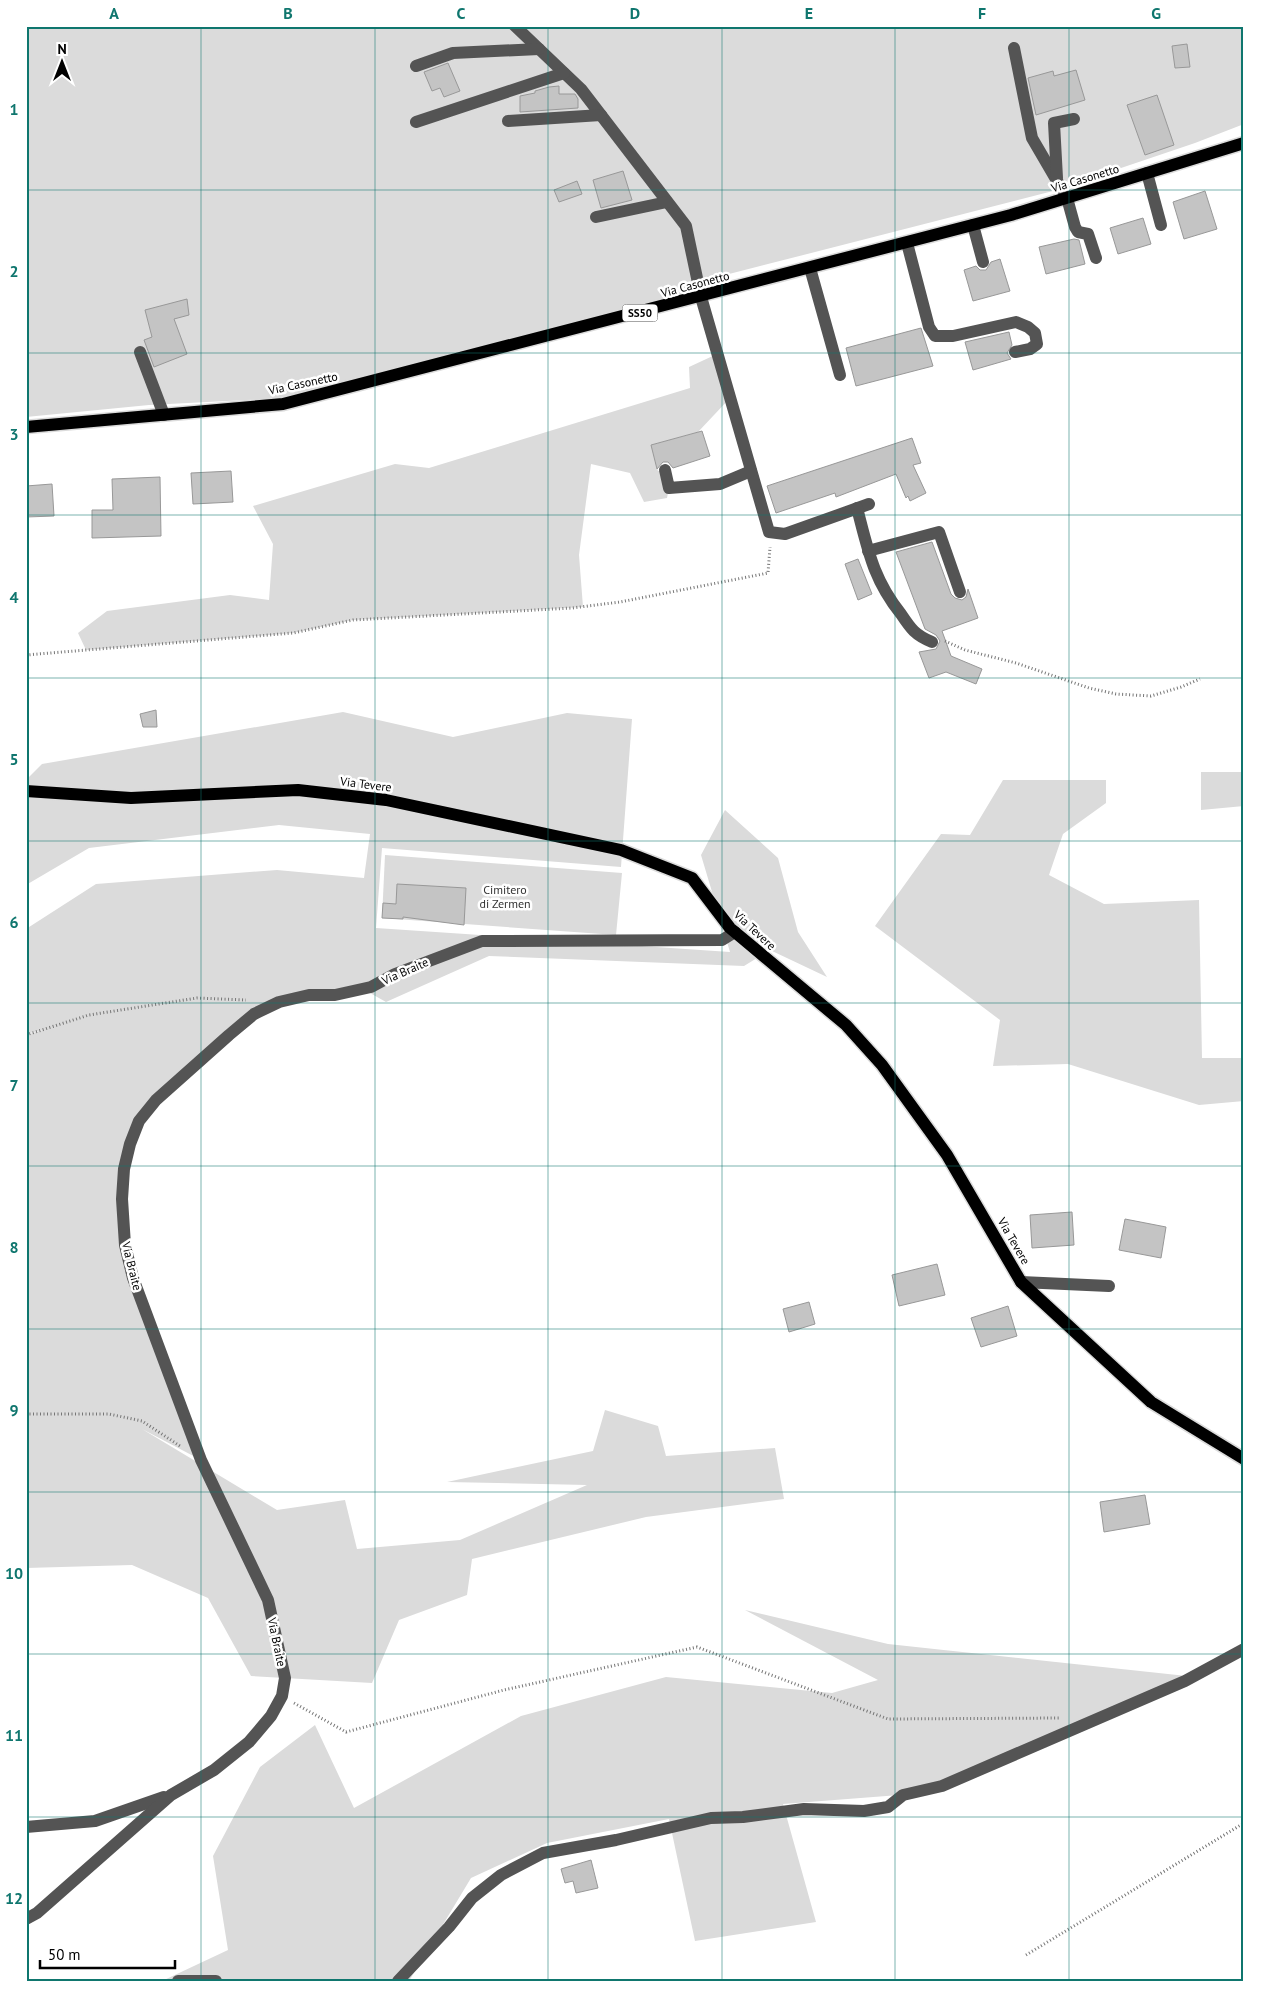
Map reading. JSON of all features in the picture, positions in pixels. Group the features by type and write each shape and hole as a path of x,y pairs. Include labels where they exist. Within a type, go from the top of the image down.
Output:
{"main road":[{"name":"Via Casonetto","path":"26,427 283,404 907,243 1067,198 1244,143"},
{"name":"Via Tevere","path":"26,791 131,798 298,790 386,800 621,850 692,878 734,932 846,1024 882,1065 947,1155 1022,1282 1151,1402 1244,1459"}],"street":[{"path":"515,26 581,89 686,226 701,297 768,532 785,534 863,506 871,564 886,595 917,636 932,642"},
{"path":"1014,48 1032,138 1067,198 1075,228 1078,232 1088,234 1096,258"},
{"path":"416,66 453,53 539,49"},
{"path":"416,122 564,73"},
{"path":"508,121 601,116"},
{"path":"1057,180 1054,123 1074,119"},
{"path":"1147,173 1161,225"},
{"path":"596,217 667,202"},
{"path":"973,225 983,262"},
{"path":"907,243 929,328 935,336 953,336 1016,322 1028,327 1035,333 1037,344 1030,349 1014,352"},
{"path":"810,268 840,375"},
{"path":"140,352 164,415"},
{"path":"665,470 670,488 720,484 751,471"},
{"path":"868,551 939,532 960,592"},
{"name":"Via Braite","path":"26,1919 37,1913 171,1795 214,1770 248,1742 271,1716 282,1696 285,1678 268,1600 201,1460 133,1278 125,1245 122,1200 124,1169 130,1144 140,1122 156,1100 254,1014 279,1002 302,996 335,995 371,987 395,974 482,941 722,940 734,932"},
{"path":"1022,1282 1109,1286"},
{"path":"398,1981 449,1927 472,1898 501,1875 543,1853 616,1840 711,1818 743,1817 804,1809 864,1811 888,1807 903,1795 942,1786 1185,1681 1244,1648"},
{"path":"26,1826 94,1821 171,1795"},
{"path":"178,1981 216,1981"}],"path":[{"path":"26,655 293,633 353,620 529,612 620,602 768,573 771,556 768,532"},
{"path":"932,642 948,640 965,650 1016,663 1089,688 1116,694 1151,696 1181,687 1200,678"},
{"path":"26,1035 89,1015 187,1000 252,1001"},
{"path":"26,1414 109,1414 142,1421 201,1460"},
{"path":"282,1696 346,1732 504,1690 697,1647 888,1719 1061,1718"},
{"path":"1026,1955 1244,1823"}],"green space":[{"path":"26,26 1244,26 1244,124 1195,143 1053,191 698,282 701,297 285,398 149,405 26,417"},
{"path":"717,354 730,398 698,432 651,445 658,471 665,470 669,488 667,498 644,502 630,473 591,464 579,555 583,607 353,620 293,633 86,650 78,633 107,611 230,595 269,600 273,544 253,506 395,464 429,468 690,388 689,367"},
{"path":"343,712 453,737 567,713 632,719 621,867 382,848 376,928 730,952 701,855 725,810 778,858 798,932 827,977 770,950 744,966 489,956 386,1002 363,989 279,1002 156,1100 130,1144 125,1245 201,1460 142,1429 277,1510 345,1500 357,1549 460,1540 587,1485 447,1482 593,1451 605,1410 658,1426 666,1456 775,1448 784,1499 646,1517 472,1559 467,1595 399,1620 372,1683 251,1676 208,1598 132,1565 26,1568 26,1035 46,1029 26,1034 26,929 96,884 277,870 364,878 370,834 279,825 89,848 26,885 26,780 42,764"},
{"path":"1201,772 1244,772 1244,806 1201,810"},
{"path":"1003,780 1106,780 1106,803 1063,834 1049,875 1104,904 1199,900 1202,1058 1244,1058 1244,1101 1199,1105 1068,1064 993,1066 1000,1020 875,926 941,834 970,835"},
{"name":"Cimitero di Zermen","path":"385,855 622,873 616,935 382,918"},
{"path":"745,1610 888,1644 1196,1677 925,1793 783,1804 816,1922 695,1941 669,1819 547,1843 471,1878 409,1981 162,1981 228,1950 213,1856 260,1767 315,1725 354,1808 521,1716 666,1677 832,1693 878,1680"}],"building":[{"path":"1187,44 1190,67 1175,68 1172,46"},
{"path":"448,63 460,91 444,97 440,88 432,91 424,72"},
{"path":"1076,70 1085,100 1036,115 1028,78 1053,71 1054,76"},
{"path":"559,86 559,94 575,94 578,99 578,108 520,112 520,96 535,93 535,91 549,87"},
{"path":"1157,95 1174,145 1145,155 1127,105"},
{"path":"623,171 632,200 601,208 593,180"},
{"path":"577,181 582,194 559,202 554,190"},
{"path":"1205,191 1217,229 1184,239 1173,202"},
{"path":"1143,218 1151,244 1118,254 1110,228"},
{"path":"1074,239 1079,240 1085,264 1046,274 1039,247"},
{"path":"1000,259 1010,291 973,301 964,270 976,266 980,270 986,270 991,262"},
{"path":"187,299 189,315 174,319 187,354 154,367 144,340 152,337 145,310"},
{"path":"921,328 933,366 856,386 846,348"},
{"path":"1009,332 1012,345 1007,353 1011,359 973,370 965,342"},
{"path":"702,431 710,456 673,468 668,462 663,462 657,469 651,445"},
{"path":"912,438 921,463 913,465 926,493 910,501 908,496 906,498 896,474 836,497 835,493 776,513 767,486"},
{"path":"231,471 233,502 193,504 191,473"},
{"path":"160,477 161,536 92,538 92,510 113,510 112,479"},
{"path":"52,484 54,516 26,517 26,486"},
{"path":"932,542 951,594 955,598 962,600 966,597 968,589 978,618 942,631 951,656 982,669 976,684 946,672 929,678 919,652 936,649 940,641 936,635 925,629 896,552"},
{"path":"858,559 872,594 858,600 845,564"},
{"path":"156,710 157,727 143,727 140,714"},
{"path":"397,884 466,888 464,925 403,917 403,919 382,918 383,903 396,904"},
{"path":"1072,1212 1074,1245 1032,1248 1030,1215"},
{"path":"1125,1219 1166,1227 1161,1258 1119,1250"},
{"path":"937,1264 945,1295 899,1306 892,1275"},
{"path":"809,1302 815,1324 789,1332 783,1309"},
{"path":"1008,1306 1017,1336 981,1347 971,1318"},
{"path":"1145,1495 1150,1524 1104,1532 1100,1502"},
{"path":"591,1860 598,1888 576,1893 573,1881 565,1883 561,1869"}]}
